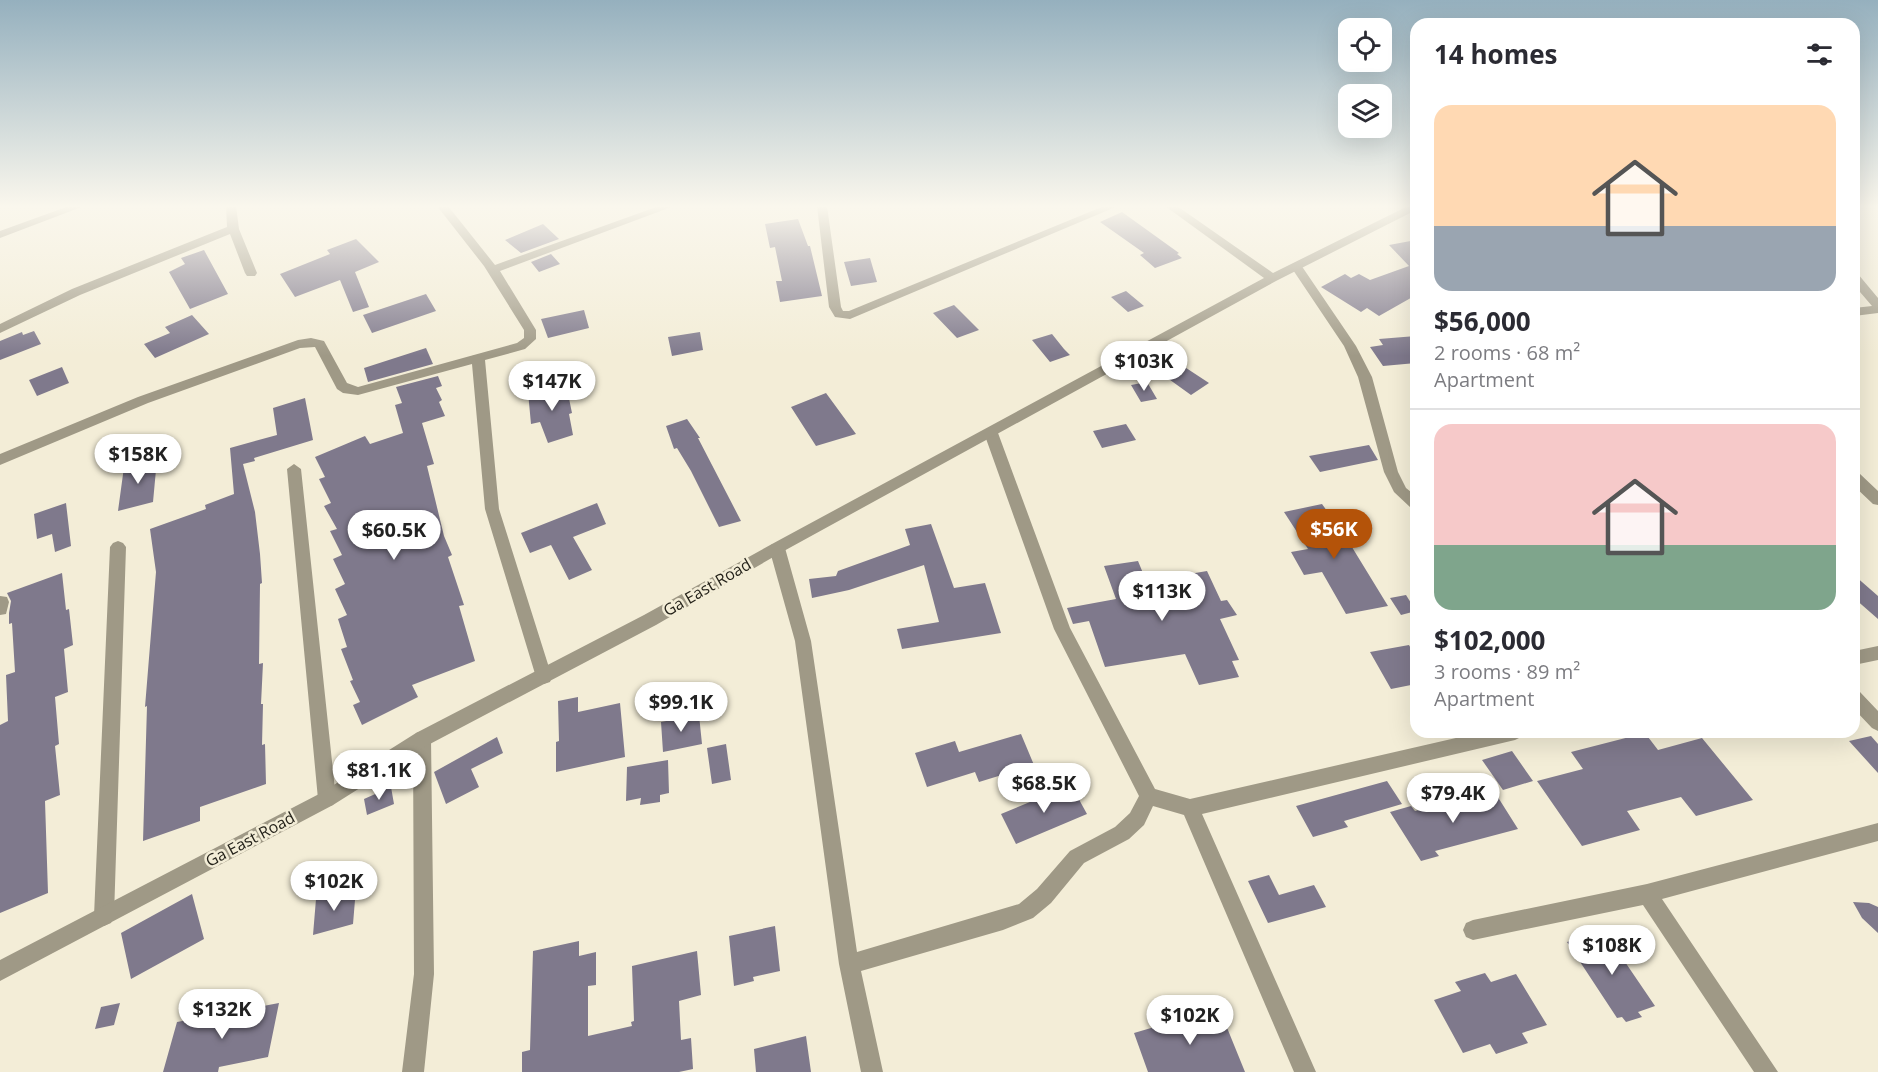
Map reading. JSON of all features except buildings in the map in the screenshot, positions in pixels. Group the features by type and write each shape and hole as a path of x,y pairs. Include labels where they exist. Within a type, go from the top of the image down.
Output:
{"street":[{"path":"0,329 76,292 166,256"},
{"path":"244,256 251,273"},
{"path":"0,460 133,404 298,344 311,342 320,344 342,386 348,390 358,391 521,346 530,339 530,330 484,256"},
{"path":"494,269 530,256"},
{"path":"828,256 835,307 840,314 850,315 992,256"},
{"path":"1241,256 1272,278"},
{"name":"Ga East Road","path":"0,971 327,799 422,739 544,677 1272,278 1318,256"},
{"path":"1297,267 1350,346 1360,366 1374,404 1390,472 1401,492 1410,499"},
{"path":"1860,285 1878,306 1875,310 1860,311"},
{"path":"478,358 492,509 544,677"},
{"path":"991,433 1062,629 1149,796 1190,808 1474,738"},
{"path":"294,469 327,799"},
{"path":"1860,483 1878,500"},
{"path":"104,916 118,547"},
{"path":"777,548 803,641 849,964 872,1072"},
{"path":"1860,657 1878,653"},
{"path":"1860,704 1878,723"},
{"path":"413,1072 424,974 422,739"},
{"path":"849,964 1004,920 1026,911 1044,896 1077,857 1122,833 1137,819 1149,796"},
{"path":"1190,808 1305,1072"},
{"path":"1473,930 1647,894 1878,832"},
{"path":"1647,894 1767,1072"}]}
